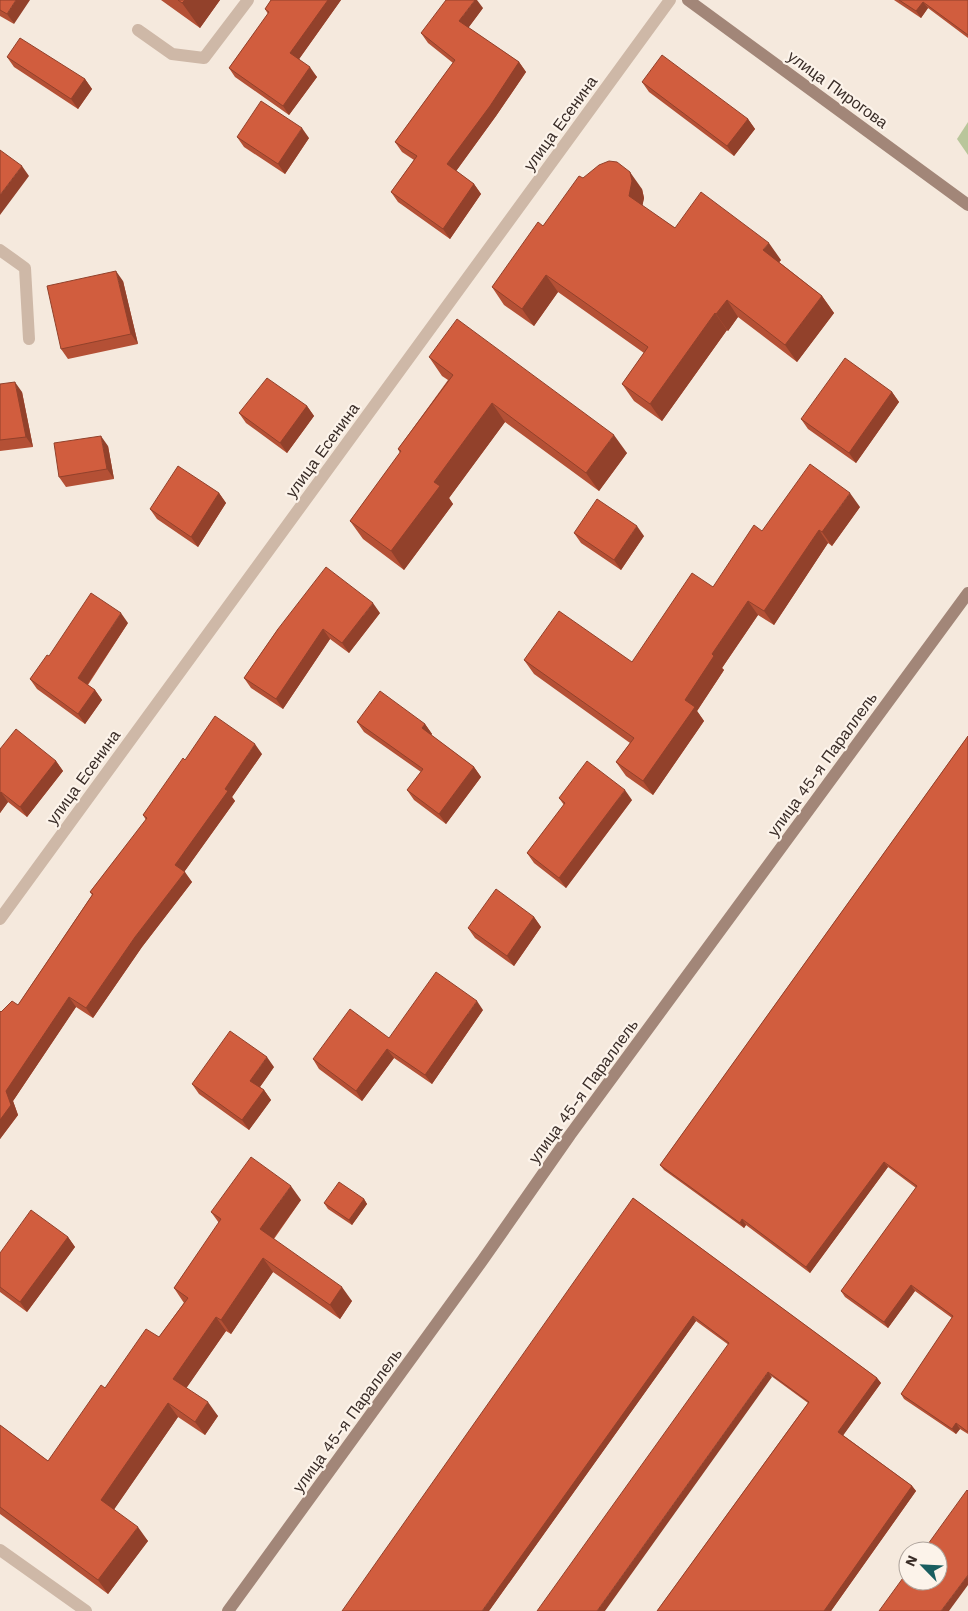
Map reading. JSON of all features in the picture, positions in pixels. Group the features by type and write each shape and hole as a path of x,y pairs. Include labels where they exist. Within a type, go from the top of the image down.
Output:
{"main road":[{"name":"улица Пирогова","path":"688,0 968,205"},
{"name":"улица 45-я Параллель","path":"228,1611 482,1260 570,1134 968,593"}],"street":[{"path":"138,30 172,54 204,58 248,0"},
{"name":"улица Есенина","path":"0,919 670,0"},
{"path":"0,250 25,268 29,338"},
{"path":"0,1550 86,1611"}],"green space":[{"path":"968,122 968,155 957,139"}],"building":[{"path":"0,0 16,0 7,14 0,10"},
{"path":"271,0 328,0 290,53 310,67 283,106 229,68 269,12 265,9"},
{"path":"446,0 475,0 459,21 519,62 490,106 447,164 474,184 443,229 391,192 417,156 395,142 455,60 421,33"},
{"path":"899,0 968,0 968,35 923,2 916,11"},
{"path":"20,38 85,79 71,99 7,57"},
{"path":"662,55 748,119 727,146 642,82"},
{"path":"261,101 302,128 278,164 237,137"},
{"path":"0,150 22,166 0,195"},
{"path":"609,161 617,162 630,172 632,181 629,196 675,228 701,192 769,243 763,250 822,296 785,345 727,300 715,313 650,404 622,384 648,347 546,275 522,309 492,287 538,222 543,226 579,176 583,178 599,165"},
{"path":"116,271 131,334 61,349 47,286"},
{"path":"457,319 614,435 586,473 492,403 434,482 440,486 391,551 350,521 401,451 398,449 453,375 429,357"},
{"path":"845,358 892,392 849,453 801,419"},
{"path":"267,378 307,406 280,443 239,413"},
{"path":"15,382 26,437 0,440 0,384"},
{"path":"101,436 107,469 59,477 54,443"},
{"path":"810,464 850,493 822,532 819,530 764,611 748,601 712,654 714,656 685,700 695,707 643,781 616,762 634,738 524,660 559,611 632,662 692,573 713,587 754,525 762,531"},
{"path":"178,466 219,493 191,537 150,509"},
{"path":"597,499 637,526 614,560 574,533"},
{"path":"326,567 373,603 342,643 323,629 276,699 244,678 278,629"},
{"path":"91,593 121,613 78,678 95,690 78,714 30,679 47,655 49,656"},
{"path":"380,691 425,724 422,728 474,767 439,814 407,790 423,769 357,722"},
{"path":"215,716 255,744 225,789 228,791 175,865 185,872 135,937 86,1008 69,997 6,1091 11,1105 0,1120 0,1011 12,1001 18,1005 93,894 90,892 147,818 143,815 183,758 185,760"},
{"path":"16,729 56,761 20,807 0,793 0,749"},
{"path":"968,736 968,1432 956,1423 952,1429 901,1394 953,1316 911,1285 884,1322 841,1291 917,1186 884,1162 806,1267 742,1219 740,1223 660,1165"},
{"path":"587,761 625,790 559,878 527,853 565,803 559,798"},
{"path":"496,889 534,917 507,956 468,928"},
{"path":"436,972 477,1001 425,1075 387,1049 356,1091 313,1059 350,1009 389,1038"},
{"path":"230,1031 267,1057 250,1081 264,1090 242,1120 192,1084"},
{"path":"251,1157 291,1186 260,1229 342,1287 330,1305 263,1258 221,1320 216,1317 173,1379 208,1402 195,1422 168,1403 101,1500 138,1527 98,1580 0,1507 0,1425 48,1461 101,1385 105,1388 146,1329 159,1337 188,1298 174,1288 221,1219 211,1212"},
{"path":"339,1182 364,1199 349,1220 324,1203"},
{"path":"633,1198 877,1378 838,1432 912,1486 824,1611 657,1611 809,1402 768,1372 597,1611 537,1611 729,1343 693,1316 482,1611 342,1611"},
{"path":"31,1210 68,1237 20,1302 0,1287 0,1253"},
{"path":"967,1490 968,1575 941,1611 879,1611 898,1585 898,1591 948,1591 948,1541 930,1541"}]}
